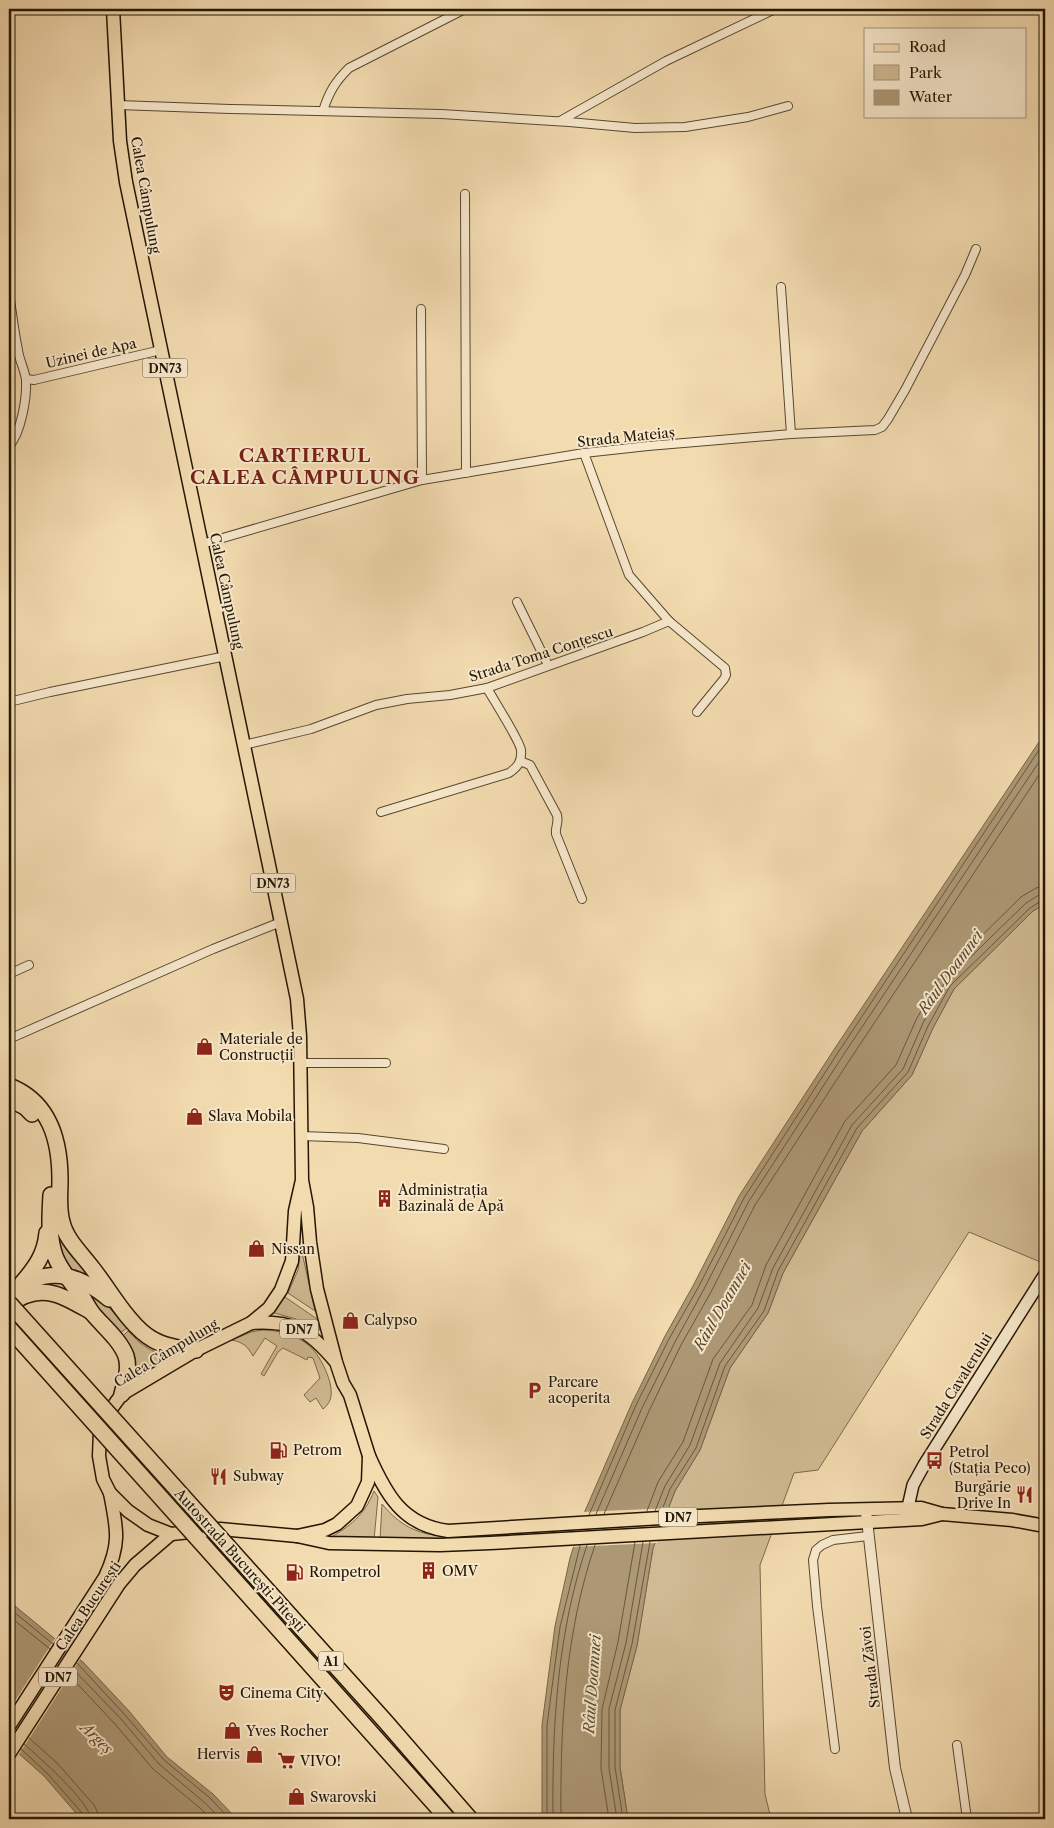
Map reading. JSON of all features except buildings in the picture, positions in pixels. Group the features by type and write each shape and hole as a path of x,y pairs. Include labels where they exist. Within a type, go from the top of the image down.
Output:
{"highway":[{"path":"9,1086 31,1100 44,1113 50,1124 60,1158 60,1211 63,1227 125,1313"},
{"path":"9,1099 30,1112 41,1126 48,1140 52,1164 49,1219 43,1253 38,1263 15,1289"},
{"path":"49,1219 56,1256 66,1276 91,1312 122,1348 128,1369 122,1394"},
{"path":"15,1289 49,1275 66,1276 83,1281 95,1288 125,1313 149,1338 158,1343 196,1350"},
{"path":"9,1304 24,1296 45,1292 65,1297 91,1312"},
{"name":"Autostrada București-Pitești","path":"9,1304 379,1715 470,1819"},
{"name":"Autostrada București-Pitești","path":"9,1328 376,1736 448,1819"}],"main road":[{"name":"Calea Câmpulung","path":"113,9 118,105 123,162 128,190 297,999 301,1063 302,1180 317,1289 336,1362 343,1383 350,1395 369,1456"},
{"name":"Calea Câmpulung","path":"296,1536 220,1529 171,1534 148,1525 128,1512 110,1493 100,1467 99,1443 103,1420 122,1394 196,1350 251,1323 269,1308 289,1273 294,1244 295,1211 302,1180"},
{"name":"Strada Cavalerului","path":"906,1514 913,1485 928,1457 1045,1274"},
{"name":"DN7","path":"251,1323 273,1322 296,1328 320,1343 336,1362"},
{"name":"DN7","path":"369,1456 382,1485 394,1503 403,1512 418,1522 448,1530 829,1510 867,1516"},
{"name":"DN7","path":"296,1536 325,1530 348,1516 363,1496 368,1482 369,1456"},
{"name":"Calea București","path":"9,1726 105,1577 114,1558 116,1545 115,1518 110,1493"},
{"name":"DN7","path":"296,1536 329,1544 440,1545 531,1541 828,1525 867,1516 906,1514 921,1508 942,1514 1012,1520 1045,1526"},
{"name":"Calea București","path":"9,1754 107,1601 135,1565 171,1534"}],"street":[{"path":"323,112 329,92 337,80 349,68 464,9"},
{"path":"560,121 666,62 775,9"},
{"path":"118,105 441,114 560,121 635,128 685,127 748,117 788,106"},
{"path":"465,194 466,473"},
{"name":"Strada Mateiaș","path":"202,544 422,480 584,453 791,434 875,430 882,427 905,390 965,275 976,249"},
{"path":"781,287 791,434"},
{"path":"9,293 18,352 26,379 23,410 15,437 9,446"},
{"path":"421,309 422,480"},
{"name":"Uzinei de Apa","path":"26,379 34,380 161,350"},
{"path":"9,354 18,352"},
{"path":"584,453 629,575 669,621 725,668 724,679 697,712"},
{"path":"518,602 548,665"},
{"name":"Strada Toma Conțescu","path":"244,745 311,729 376,705 487,688 669,621"},
{"path":"9,702 226,656"},
{"path":"381,812 509,773 517,768 521,749 487,688"},
{"path":"520,761 530,765 557,815 559,821 555,830 556,834 582,899"},
{"path":"9,1039 213,949 281,922"},
{"path":"9,974 29,965"},
{"path":"301,1063 386,1064"},
{"path":"301,1136 358,1138 444,1149"},
{"name":"Strada Zăvoi","path":"867,1516 895,1768 907,1819"},
{"path":"835,1749 813,1560 816,1550 833,1540 868,1536"},
{"path":"957,1745 967,1819"}],"green space":[{"path":"1045,904 1045,1264 969,1232 818,1470 794,1473 760,1565 765,1794 771,1819 628,1819 620,1767 620,1710 637,1645 653,1548 675,1491 700,1450 730,1368 768,1313 783,1273 862,1131 912,1075 933,1028 954,989 1033,911"},
{"path":"53,1222 98,1284 66,1271"},
{"path":"301,1248 315,1311 288,1293 298,1270"},
{"path":"83,1287 106,1304 127,1328 120,1333 85,1295"},
{"path":"285,1297 317,1319 320,1330 316,1330 296,1319 271,1312"},
{"path":"262,1330 291,1335 312,1348 325,1369 331,1386 330,1400 323,1409 316,1398 310,1402 304,1395 320,1378 313,1358 308,1357 307,1360 283,1348 278,1352 264,1376 261,1374 277,1346 265,1338 253,1356 245,1345 232,1340 251,1332"},
{"path":"128,1331 146,1347 168,1356 135,1374 136,1363 134,1354 123,1336"},
{"path":"374,1491 378,1497 374,1540 328,1539 356,1520 366,1507"},
{"path":"382,1504 393,1516 415,1530 438,1535 480,1536 481,1538 380,1540"}],"water":[{"name":"Râul Doamnei","path":"1045,733 1045,904 1033,911 954,989 933,1028 912,1075 862,1131 783,1273 768,1313 730,1368 700,1450 675,1491 653,1548 637,1646 620,1710 620,1767 628,1819 542,1819 542,1725 555,1626 570,1558 585,1511 632,1403 739,1196 835,1048"},
{"name":"Argeș","path":"9,1601 83,1662 129,1711 167,1757 213,1794 237,1819 81,1819 44,1776 9,1745"}],"pier":[{"path":"671,1508 657,1543 571,1547 582,1512"},
{"path":"56,1637 81,1658 18,1756 9,1748 9,1710"}],"railway":[{"path":"1029,9 1045,19"}],"place":[{"name":"Materiale de Construcții","path":"205,1047"},
{"name":"Slava Mobila","path":"194,1116"},
{"name":"Administrația Bazinală de Apă","path":"384,1198"},
{"name":"Nissan","path":"257,1249"},
{"name":"Calypso","path":"350,1320"},
{"name":"Parcare acoperita","path":"534,1390"},
{"name":"Petrom","path":"279,1450"},
{"name":"Petrol (Stația Peco)","path":"935,1460"},
{"name":"Subway","path":"219,1476"},
{"name":"Burgărie Drive In","path":"1025,1495"},
{"name":"OMV","path":"428,1571"},
{"name":"Rompetrol","path":"295,1572"},
{"name":"Cinema City","path":"226,1693"},
{"name":"Yves Rocher","path":"232,1731"},
{"name":"Hervis","path":"254,1754"},
{"name":"VIVO!","path":"286,1761"},
{"name":"Swarovski","path":"296,1797"}],"district":[{"name":"CARTIERUL CALEA CÂMPULUNG","path":"305,466"}]}
